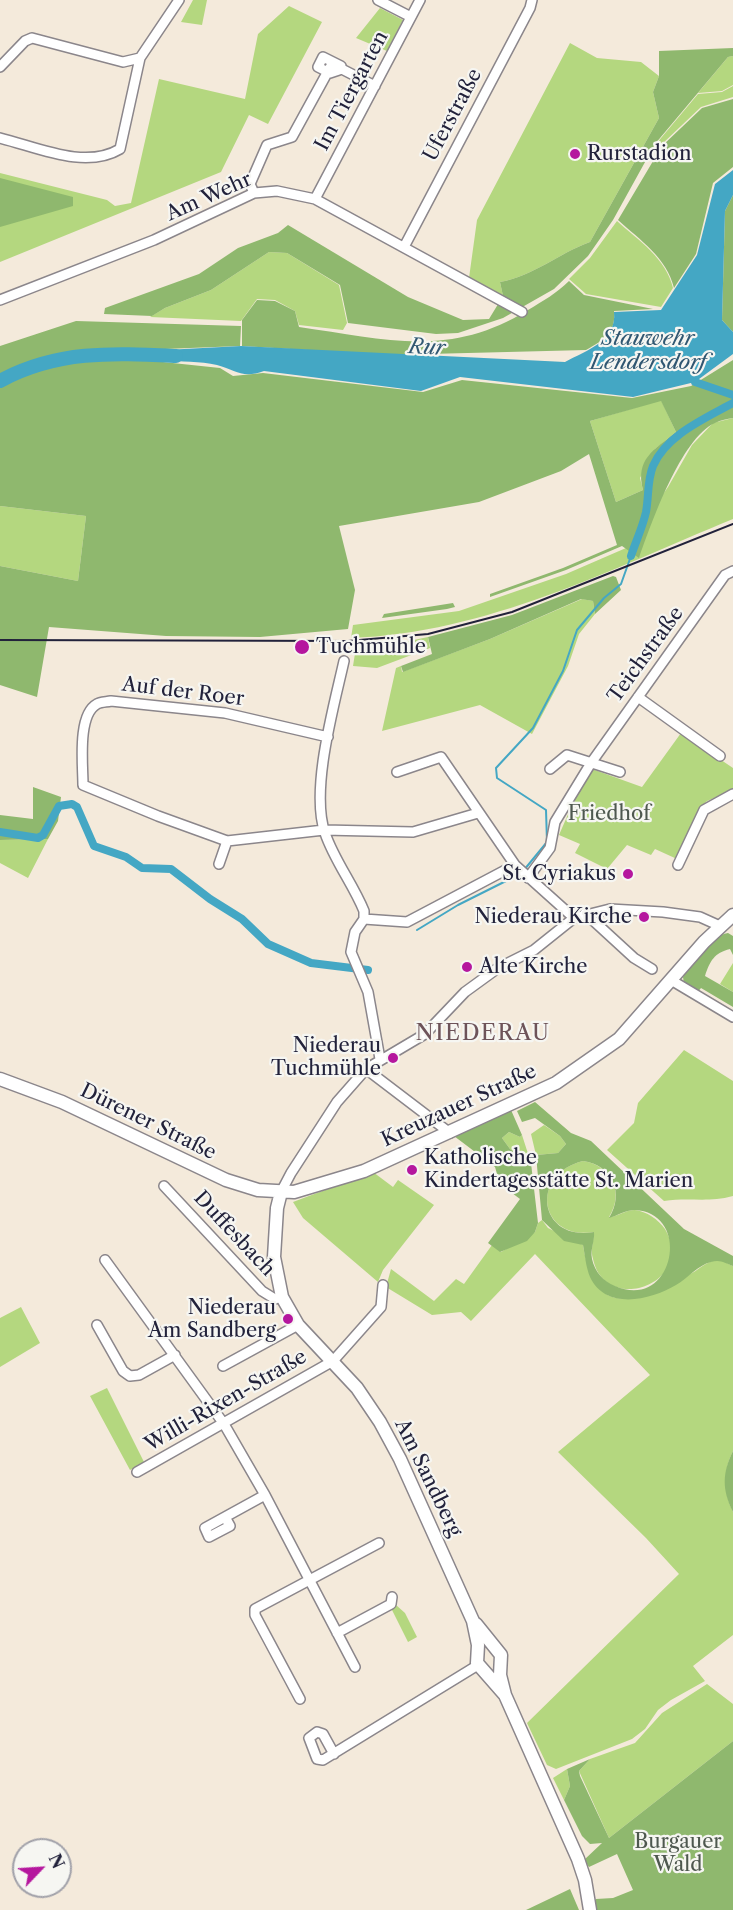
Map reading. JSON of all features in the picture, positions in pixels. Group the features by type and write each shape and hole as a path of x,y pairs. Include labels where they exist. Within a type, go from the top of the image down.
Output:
{"main road":[{"name":"Kreuzauer Straße","path":"282,1192 294,1192 340,1180 450,1133 556,1083 585,1065 635,1024 671,980 720,926 733,915"},
{"name":"Dürener Straße","path":"0,1079 62,1102 226,1180 258,1190 282,1192"},
{"name":"Am Sandberg","path":"282,1192 277,1208 274,1257 282,1298 298,1325 333,1360 372,1408 394,1446 473,1622"},
{"path":"473,1622 491,1646 500,1652 505,1695 573,1848 585,1880 590,1910"},
{"path":"473,1622 481,1668 505,1695"},
{"path":"478,1652 484,1647 491,1646"},
{"path":"481,1668 491,1671 500,1665"}],"street":[{"path":"0,138 88,159 105,158 120,149 140,58 179,0"},
{"path":"378,0 411,17"},
{"name":"Im Tiergarten","path":"315,199 420,0"},
{"name":"Uferstraße","path":"404,247 530,8 532,0"},
{"path":"0,67 25,41 32,38 123,62 140,58"},
{"path":"254,193 250,184 267,145 292,137 332,64 375,86"},
{"name":"Am Wehr","path":"0,300 154,240 254,193 277,191 315,199 522,312"},
{"name":"Teichstraße","path":"364,919 407,922 522,872 550,848 555,822 591,763 725,575 733,571"},
{"path":"344,661 328,737 320,795 324,830 331,849 364,910 364,919 352,941 351,952 368,992 380,1059"},
{"path":"638,697 720,756"},
{"name":"Auf der Roer","path":"227,841 96,792 83,785 84,724 88,712 97,704 111,701 225,713 328,737"},
{"path":"550,769 567,755 620,772"},
{"path":"397,772 441,757 478,813 522,872 574,918"},
{"path":"678,865 704,810 733,794"},
{"path":"219,864 227,841 324,830 413,832 478,813"},
{"path":"282,1192 291,1173 337,1102 366,1069 425,1034 465,992 498,968 534,950 574,918 610,909 700,917 720,926"},
{"path":"585,914 634,958 652,969"},
{"path":"671,980 733,1017"},
{"path":"366,1069 450,1133"},
{"name":"Duffesbach","path":"164,1186 262,1291 275,1299 282,1298"},
{"path":"105,1260 224,1424 265,1495 355,1667"},
{"path":"333,1360 381,1307 383,1285"},
{"path":"97,1325 123,1371 130,1376 139,1374 175,1355"},
{"path":"223,1366 237,1361 298,1325"},
{"name":"Willi-Rixen-Straße","path":"137,1472 333,1360"},
{"path":"225,1517 265,1495"},
{"path":"300,1699 255,1611 258,1606 379,1543"},
{"path":"337,1633 391,1604 392,1597"},
{"path":"334,1754 481,1668"}],"green space":[{"path":"193,0 207,0 202,25 181,22"},
{"path":"289,6 322,22 268,124 249,115 221,172 0,262 0,173 107,200 115,206 131,203 159,79 245,99 258,34"},
{"path":"380,8 403,20 387,51 356,38"},
{"name":"Rurstadion","path":"570,43 597,58 641,62 659,76 653,92 659,118 590,242 524,275 500,282 503,296 469,278 477,220"},
{"path":"733,48 733,56 728,57 655,144 613,220 588,256 554,289 503,318 458,333 436,334 348,323 340,285 287,253 269,252 211,290 165,308 152,316 104,314 105,308 199,274 238,248 278,233 288,225 408,297 463,320 489,319 503,296 500,282 524,275 590,242 659,118 653,92 659,76 659,51"},
{"path":"733,56 733,85 722,91 698,93 728,57"},
{"path":"733,86 733,97 701,107 660,146 656,144 698,94 722,92"},
{"path":"733,99 733,167 713,183 696,254 674,288 659,259 644,242 618,220 662,146 702,108"},
{"path":"0,178 73,197 73,206 0,227"},
{"path":"733,195 733,332 722,320 725,211"},
{"path":"617,221 651,251 669,277 673,288 661,307 586,294 569,279 590,258"},
{"path":"269,252 287,253 339,285 347,323 343,330 299,325 295,311 275,300 257,299 241,321 150,317 165,308 211,290"},
{"path":"569,281 584,295 653,309 614,311 611,330 598,343 586,350 389,355 242,346 242,320 257,300 275,301 295,311 299,327 388,340 444,340 471,335 499,325 544,300"},
{"path":"76,321 241,326 240,346 165,349 151,355 95,352 66,354 21,367 0,382 0,346"},
{"path":"95,355 157,357 163,362 220,368 233,376 263,373 423,392 462,380 632,398 691,386 733,360 733,418 715,423 702,432 690,446 669,483 639,558 622,546 566,570 490,597 490,594 563,568 617,545 589,454 561,471 479,502 339,526 355,590 348,629 260,637 166,636 49,627 37,697 0,685 0,566 78,581 86,516 0,506 0,386 33,368 57,361","holes":["661,401 676,432 654,450 644,463 641,479 643,490 616,502 590,421"]},
{"path":"661,400 676,432 655,449 640,478 643,490 616,502 590,421"},
{"path":"733,418 733,519 594,578 499,612 401,634 351,638 353,625 459,611 566,574 626,548 668,487 692,445 713,423"},
{"path":"0,506 86,516 78,581 0,566"},
{"path":"613,576 616,577 621,590 595,614 593,601 581,599 490,639 403,672 401,666 432,654 428,637 512,615"},
{"path":"582,599 593,601 595,614 579,634 568,666 532,734 480,705 382,731 396,668 401,666 402,672 490,639"},
{"path":"453,603 455,607 447,609 382,618 384,614"},
{"path":"428,637 430,648 377,668 353,666 356,647 395,644"},
{"name":"Friedhof","path":"681,733 733,768 733,790 707,801 700,808 677,859 655,849 651,855 627,845 607,869 575,853 580,844 559,835 579,789 592,769 642,787"},
{"path":"33,787 61,797 58,821 48,839 0,840 0,815 33,819"},
{"path":"48,839 28,878 0,863 0,840"},
{"path":"728,933 733,936 733,955 730,949 716,955 705,976 733,992 733,1007 701,988 697,993 684,984 683,977 708,944"},
{"path":"733,963 733,992 720,984"},
{"path":"684,1050 733,1081 733,1196 664,1201 607,1150 634,1123 638,1103"},
{"path":"535,1102 571,1133 591,1141 684,1229 733,1256 733,1266 714,1261 697,1269 676,1285 642,1298 618,1298 607,1295 597,1288 590,1277 583,1245 564,1241 542,1220 536,1155 558,1153 566,1144 560,1136 535,1118 522,1122 517,1111","holes":["583,1161 602,1168 613,1182 616,1199 609,1218 635,1210 653,1215 665,1227 670,1242 669,1259 663,1274 651,1286 635,1290 607,1282 600,1276 593,1264 594,1232 576,1232 562,1227 552,1218 548,1206 548,1192 554,1179 565,1168"]},
{"path":"511,1110 522,1135 520,1137 509,1132 502,1138 510,1149 531,1163 538,1223 535,1232 527,1241 500,1252 488,1243 520,1199 500,1184 495,1167 454,1136"},
{"path":"544,1125 560,1136 566,1144 558,1153 536,1155 531,1134"},
{"path":"509,1132 520,1137 522,1135 531,1163 510,1149 502,1138"},
{"path":"583,1161 601,1168 612,1181 616,1198 609,1217 635,1210 652,1216 665,1229 672,1248 669,1265 659,1278 646,1286 629,1289 614,1286 601,1276 593,1259 594,1232 576,1232 562,1227 552,1217 548,1205 548,1192 554,1179 565,1168"},
{"path":"373,1172 393,1187 398,1180 434,1205 383,1270 378,1282 303,1218 293,1202"},
{"path":"542,1220 548,1228 583,1245 589,1270 598,1286 609,1296 623,1299 638,1297 673,1283 712,1261 720,1260 733,1266 733,1451 727,1466 726,1489 733,1512 733,1635 693,1666 705,1681 658,1710 645,1729 632,1739 556,1769 547,1765 527,1723 679,1574 646,1538 558,1452 650,1375 535,1254 471,1321 461,1312 432,1315 386,1287 391,1269 434,1301 456,1279 464,1284 492,1245 501,1252 535,1232 538,1223"},
{"path":"21,1307 40,1343 0,1367 0,1318"},
{"path":"107,1388 144,1462 130,1470 90,1396"},
{"path":"733,1451 733,1512 725,1489 725,1474"},
{"path":"396,1605 405,1613 417,1637 408,1642 391,1608"},
{"path":"707,1684 733,1704 733,1741 609,1838 579,1771 590,1759 635,1743 662,1713"},
{"name":"Burgauer Wald","path":"733,1741 733,1910 596,1910 596,1899 613,1898 633,1890 617,1854 589,1867 584,1860 602,1843 590,1844 582,1836 564,1800 570,1786 567,1769 590,1759 579,1771 580,1776 609,1838"},
{"path":"567,1769 570,1786 564,1800 553,1778"},
{"path":"570,1889 579,1910 526,1910"}],"water":[{"name":"Stauwehr Lendersdorf","path":"733,170 733,195 725,211 722,320 733,332 733,354 695,382 633,397 460,377 421,391 264,371 244,374 217,365 163,360 157,356 165,350 241,346 565,362 591,349 606,337 614,322 614,312 661,310 697,255 715,184"}],"waterway":[{"name":"Rur","path":"0,381 21,371 64,359 108,354 176,356"},
{"path":"695,382 733,395"},
{"path":"631,556 646,512 651,472 659,455 667,445 688,428 733,403"},
{"path":"524,870 547,842 546,810 497,778 496,768 533,728 563,671 577,630 604,598 621,584 631,556"},
{"path":"0,832 38,838 43,835 59,806 72,804 77,807 94,846 126,857 142,868 171,869 210,899 242,919 268,944 311,963 368,970"},
{"path":"417,930 458,905 520,874"}],"railway":[{"path":"0,640 348,641 428,634 512,612 733,524"}],"place":[{"name":"Rurstadion","path":"575,154"},
{"name":"Tuchmühle","path":"302,647"},
{"name":"St. Cyriakus","path":"628,874"},
{"name":"Niederau Kirche","path":"644,917"},
{"name":"Alte Kirche","path":"467,967"},
{"name":"Niederau Tuchmühle","path":"393,1058"},
{"name":"Katholische Kindertagesstätte St. Marien","path":"412,1170"},
{"name":"Niederau Am Sandberg","path":"288,1319"}],"district":[{"name":"NIEDERAU","path":"483,1034"}]}
